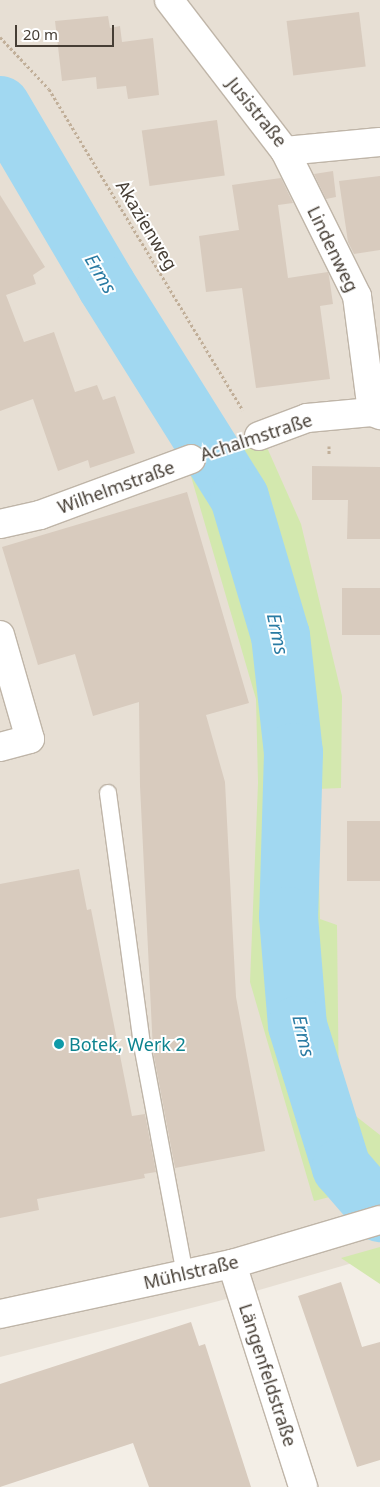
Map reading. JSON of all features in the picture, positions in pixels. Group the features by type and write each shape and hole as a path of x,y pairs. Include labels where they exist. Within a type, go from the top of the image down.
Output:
{"street":[{"name":"Jusistraße","path":"169,0 286,152 380,142"},
{"name":"Lindenweg","path":"286,152 357,296 376,413"},
{"name":"Achalmstraße","path":"259,436 306,418 376,413"},
{"name":"Wilhelmstraße","path":"0,524 40,515 191,459"},
{"path":"0,635 30,739 0,747"},
{"name":"Mühlstraße","path":"0,1314 232,1264 380,1220"},
{"name":"Längenfeldstraße","path":"232,1264 303,1487"}],"lane":[{"path":"108,793 142,1045 185,1274"}],"path":[{"name":"Akazienweg","path":"0,37 49,89 259,436"}],"shaded area":[{"path":"0,0 380,0 380,1255 242,1295 0,1357"}],"green space":[{"path":"265,443 301,524 342,696 341,788 317,789 320,919 337,925 339,1103 380,1135 380,1184 314,1201 250,982 258,783 256,699 188,466"},
{"path":"380,1247 380,1284 341,1258"}],"building":[{"path":"359,12 366,67 293,75 287,21"},
{"path":"108,16 110,28 120,26 122,42 153,38 159,95 128,99 126,86 97,89 96,77 62,81 55,21"},
{"path":"217,120 225,175 150,186 142,131"},
{"path":"333,171 336,197 326,199 314,174"},
{"path":"380,176 380,250 354,254 348,242 339,181"},
{"path":"281,178 293,203 278,205 288,278 328,272 329,276 333,304 320,306 330,379 256,388 242,288 206,292 199,236 239,230 232,185"},
{"path":"0,195 45,267 33,275 36,284 6,295 24,342 54,332 75,392 97,385 103,400 115,396 135,453 90,468 88,460 58,471 33,399 0,411"},
{"path":"312,466 380,467 380,539 347,539 348,500 312,500"},
{"path":"187,492 249,703 206,715 225,782 236,997 265,1151 175,1168 153,1051 140,786 139,702 93,716 75,654 38,665 2,547"},
{"path":"342,588 380,588 380,635 342,635"},
{"path":"347,821 380,821 380,881 347,881"},
{"name":"Botek, Werk 2","path":"79,869 87,910 91,909 132,1116 145,1114 156,1172 144,1174 145,1178 37,1199 39,1210 0,1218 0,884"},
{"path":"341,1282 362,1347 380,1342 380,1460 357,1467 298,1296"},
{"path":"191,1322 199,1346 205,1344 251,1487 149,1487 133,1443 0,1487 0,1384"}],"waterway":[{"name":"Erms","path":"0,105 106,285 239,497 280,635 293,752 288,916 297,1025 341,1167 380,1212"}],"place":[{"name":"Botek, Werk 2","path":"59,1044"}]}
